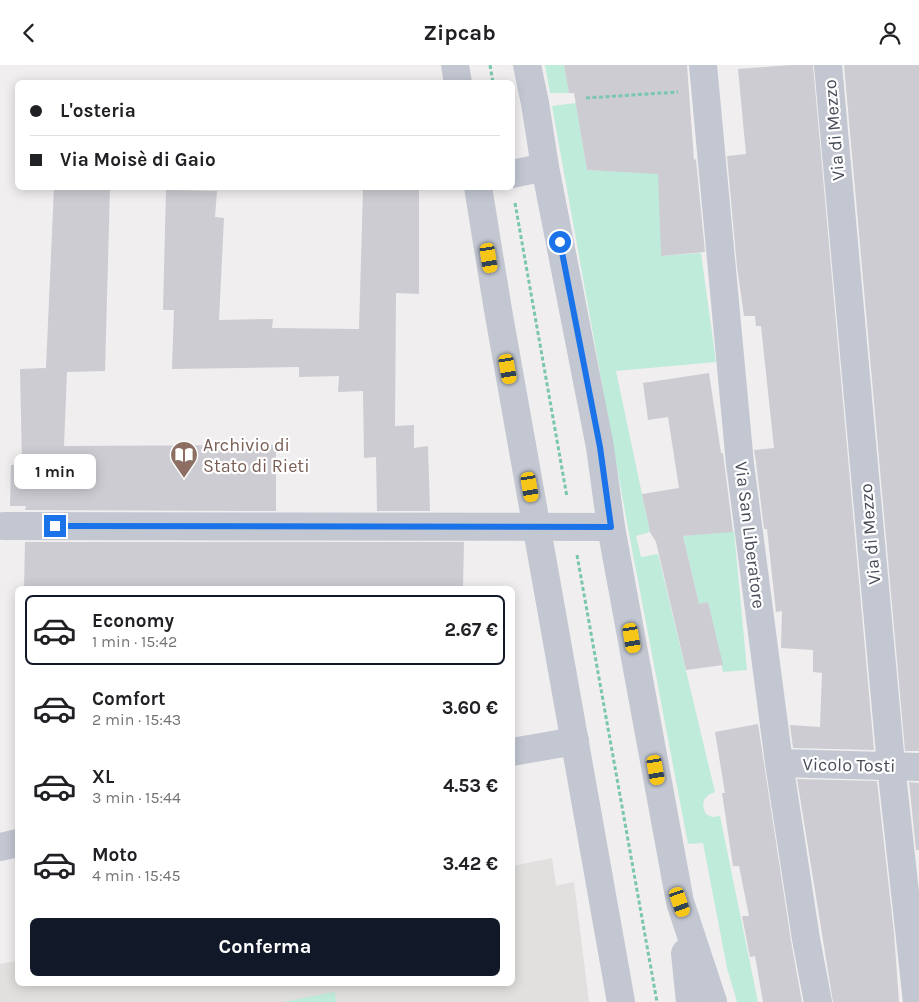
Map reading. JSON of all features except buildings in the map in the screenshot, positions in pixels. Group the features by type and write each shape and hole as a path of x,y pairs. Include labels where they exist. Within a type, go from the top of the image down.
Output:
{"street":[{"path":"455,65 458,80"},
{"path":"527,65 600,447 611,527 680,902 690,1002"},
{"name":"Via di Mezzo","path":"828,65 891,765 917,1002"},
{"name":"Via San Liberatore","path":"705,78 740,464 779,763 806,939 818,1002"},
{"path":"515,185 545,167"},
{"path":"478,190 498,310 621,1002"},
{"path":"4,526 611,527"},
{"path":"515,752 575,741"},
{"name":"Vicolo Tosti","path":"779,763 919,767"},
{"path":"0,847 15,844"},
{"path":"680,902 713,1002"}],"path":[{"path":"490,65 492,80"},
{"path":"586,98 705,78"},
{"path":"514,190 658,1002"}],"shaded area":[{"path":"552,858 556,886 574,882 589,1002 0,1002 0,964 15,961 15,986 515,986 515,866"}],"green space":[{"path":"545,65 564,65 569,93 550,93"},
{"path":"576,103 587,170 673,174 661,256 701,253 716,362 616,371 650,532 636,536 641,557 658,554 715,792 708,795 704,800 703,807 706,814 712,817 720,816 758,1002 737,1002 727,968 703,843 688,844 628,528 552,106"},
{"path":"734,531 747,670 723,672 708,602 699,604 683,536"},
{"path":"334,992 336,1002 283,1002"}],"place":[{"name":"Archivio di Stato di Rieti","path":"184,479"}],"route":[{"path":"55,526 611,527 600,447 560,242"}]}
